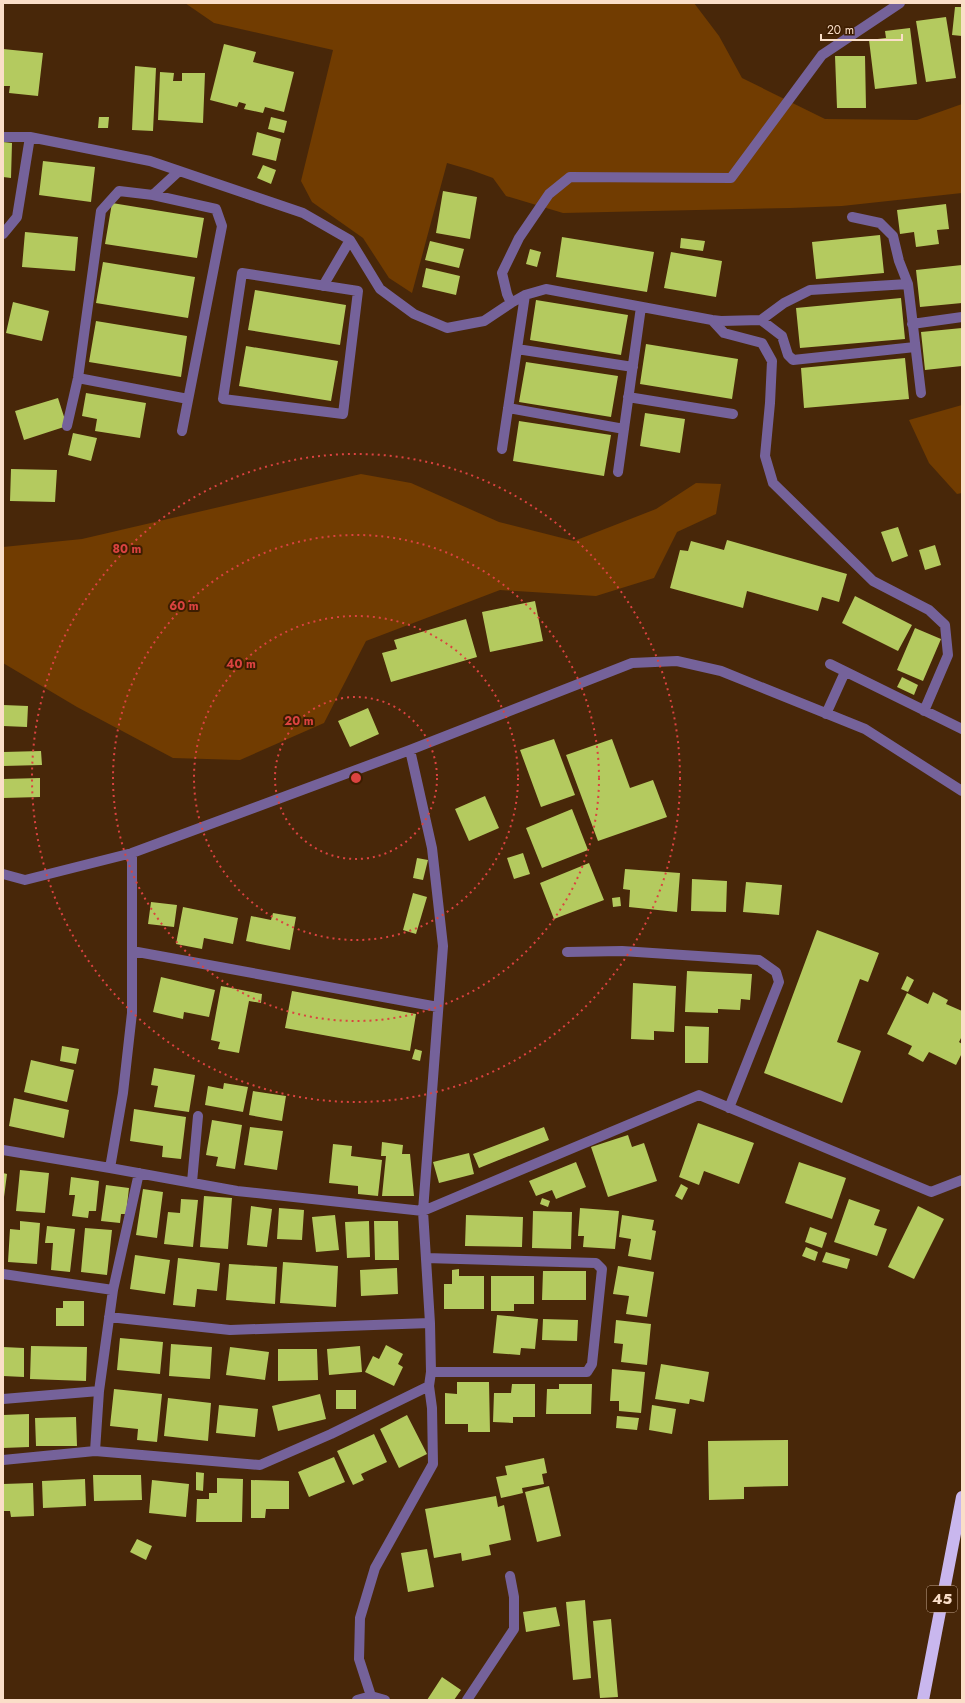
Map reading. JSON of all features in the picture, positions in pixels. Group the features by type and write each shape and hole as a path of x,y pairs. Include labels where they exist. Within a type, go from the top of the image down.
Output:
{"highway":[{"name":"45","path":"922,1700 962,1497"}],"street":[{"path":"511,303 507,294 502,273 519,238 548,194 570,177 731,178 822,55 900,3"},
{"path":"3,137 30,137 150,161 304,213 350,240 380,289 414,314 447,328 484,321 526,295 546,289 721,321 761,320 784,303 810,290 908,284"},
{"path":"3,234 17,218 30,137"},
{"path":"153,195 179,171"},
{"path":"67,426 78,378 101,211 119,192 153,195 216,209 222,226 182,431"},
{"path":"852,216 880,223 893,236 899,261 908,284 921,393"},
{"path":"323,286 350,240"},
{"path":"242,273 323,286 358,291 343,414 223,399 242,273"},
{"path":"502,449 526,295"},
{"path":"618,472 641,307"},
{"path":"912,324 962,317"},
{"path":"712,320 724,333 762,343 772,361 765,456 773,483 873,581 929,610 945,625 948,655 924,711"},
{"path":"761,320 782,336 788,354 793,360 915,347"},
{"path":"517,349 633,367"},
{"path":"78,378 188,398"},
{"path":"628,398 733,414"},
{"path":"508,408 624,429"},
{"path":"3,874 25,880 132,853 410,750 632,663 677,661 721,671 865,729 962,791"},
{"path":"830,664 962,729"},
{"path":"826,714 846,672"},
{"path":"371,1696 359,1659 360,1618 375,1568 433,1464 432,1408 428,1386 431,1372 430,1323 423,1211 443,946 432,848 410,750"},
{"path":"110,1168 123,1093 132,1014 132,853"},
{"path":"132,951 438,1007"},
{"path":"567,952 622,951 759,960 776,972 778,982 729,1108"},
{"path":"3,1150 237,1191 423,1211 699,1095 931,1192 962,1180"},
{"path":"192,1182 198,1116"},
{"path":"95,1451 99,1391 113,1290 139,1173"},
{"path":"426,1258 596,1263 602,1269 592,1364 587,1372 431,1372"},
{"path":"3,1274 113,1290"},
{"path":"109,1317 230,1330 430,1323"},
{"path":"3,1460 95,1451 260,1465 331,1434 428,1386"},
{"path":"3,1400 99,1391"},
{"path":"467,1700 514,1629 514,1597 510,1576"},
{"path":"357,1700 371,1696 385,1700"}],"shaded area":[{"path":"185,3 694,3 719,36 742,78 825,119 917,120 962,104 962,193 842,206 563,213 506,196 493,178 447,163 412,293 389,278 363,238 312,202 301,181 333,50 214,23"},
{"path":"962,405 962,493 957,494 929,463 909,420"},
{"path":"361,474 411,483 499,522 574,541 656,509 696,483 721,484 716,514 677,532 654,578 596,596 500,590 366,641 324,723 240,760 173,758 77,707 3,663 3,547 82,539"}],"building":[{"path":"955,7 962,7 962,36 952,35"},
{"path":"946,17 956,78 926,82 916,21"},
{"path":"910,28 917,84 875,89 869,40 886,38 885,31"},
{"path":"224,44 256,52 253,62 294,72 284,112 265,107 263,113 244,109 246,104 239,102 237,107 210,100"},
{"path":"3,49 43,53 38,96 9,93 10,86 3,86"},
{"path":"835,56 865,56 866,108 837,108"},
{"path":"135,66 156,68 153,131 132,130"},
{"path":"160,72 174,73 173,81 182,81 182,73 205,73 203,123 158,120"},
{"path":"99,117 109,117 108,128 98,128"},
{"path":"271,117 287,121 284,133 268,129"},
{"path":"257,132 281,139 276,161 252,155"},
{"path":"3,142 12,143 11,178 3,177"},
{"path":"43,161 95,167 91,202 39,195"},
{"path":"263,165 276,170 271,184 257,178"},
{"path":"443,191 477,197 470,239 436,233"},
{"path":"112,203 204,218 197,258 105,244"},
{"path":"946,204 949,229 937,230 939,244 916,247 914,232 900,234 897,210"},
{"path":"25,232 78,237 75,271 22,267"},
{"path":"880,235 884,273 816,279 812,242"},
{"path":"562,237 654,252 647,292 556,277"},
{"path":"681,238 705,241 703,251 680,248"},
{"path":"430,241 464,249 459,268 425,260"},
{"path":"530,249 541,252 537,267 526,264"},
{"path":"671,252 722,261 716,297 664,288"},
{"path":"103,262 195,277 188,318 96,303"},
{"path":"962,265 962,303 920,307 916,270"},
{"path":"426,268 460,276 456,295 422,287"},
{"path":"255,290 346,305 340,345 248,330"},
{"path":"901,298 905,339 800,348 796,308"},
{"path":"536,300 628,315 621,355 530,340"},
{"path":"13,302 49,311 42,341 6,333"},
{"path":"96,321 187,336 181,377 89,362"},
{"path":"962,328 962,366 925,370 921,332"},
{"path":"646,344 738,359 732,399 640,384"},
{"path":"246,346 338,361 331,401 239,386"},
{"path":"905,358 909,399 804,408 801,368"},
{"path":"526,362 618,376 611,417 519,402"},
{"path":"86,393 146,403 140,438 95,431 97,419 82,416"},
{"path":"58,398 67,426 24,440 15,411"},
{"path":"645,413 685,419 680,453 640,446"},
{"path":"519,421 611,435 604,476 513,461"},
{"path":"73,433 97,438 91,461 68,455"},
{"path":"11,469 57,470 55,502 10,501"},
{"path":"898,527 908,556 892,562 881,532"},
{"path":"727,540 847,574 839,602 822,597 818,611 747,591 743,608 670,588 680,550 688,551 691,541 724,550"},
{"path":"935,545 941,565 925,570 919,550"},
{"path":"855,596 912,625 898,651 842,623"},
{"path":"535,601 543,641 490,652 482,612"},
{"path":"466,619 477,657 391,682 382,653 397,649 394,640"},
{"path":"915,628 941,639 923,681 897,670"},
{"path":"902,677 918,685 914,695 897,687"},
{"path":"3,705 28,706 27,727 3,726"},
{"path":"368,708 379,734 350,747 338,721"},
{"path":"554,739 575,795 541,807 520,750"},
{"path":"612,739 630,788 653,780 667,817 598,841 566,755"},
{"path":"41,751 42,765 3,766 3,752"},
{"path":"40,778 40,797 3,798 3,779"},
{"path":"485,796 499,828 469,841 455,809"},
{"path":"572,809 588,850 542,868 526,828"},
{"path":"523,853 530,874 514,879 507,858"},
{"path":"417,858 428,860 423,880 413,878"},
{"path":"589,863 604,900 554,919 540,883"},
{"path":"625,869 680,873 677,912 629,907 630,890 623,889"},
{"path":"692,879 727,881 726,912 691,911"},
{"path":"746,882 782,885 779,915 743,912"},
{"path":"413,893 427,897 416,934 403,930"},
{"path":"620,897 621,906 613,907 612,898"},
{"path":"151,902 177,905 174,927 148,924"},
{"path":"183,907 238,918 233,944 204,938 202,949 176,944"},
{"path":"273,913 296,917 290,950 246,941 251,916 271,920"},
{"path":"817,930 879,953 868,982 860,979 837,1042 861,1051 842,1103 764,1073"},
{"path":"687,971 752,974 750,1000 741,999 740,1010 718,1009 718,1013 685,1012"},
{"path":"907,976 914,980 908,992 901,989"},
{"path":"161,977 215,990 209,1017 184,1012 183,1019 153,1012"},
{"path":"633,983 676,986 674,1032 654,1031 654,1040 631,1039"},
{"path":"221,986 262,994 261,1003 249,1001 239,1053 218,1049 220,1042 211,1040"},
{"path":"292,991 416,1014 410,1051 285,1028"},
{"path":"933,992 948,1000 946,1004 962,1011 962,1036 959,1042 962,1044 962,1053 956,1065 929,1052 923,1062 908,1054 912,1046 887,1034 907,993 928,1004"},
{"path":"685,1026 709,1027 708,1063 685,1063"},
{"path":"62,1046 79,1049 76,1064 60,1061"},
{"path":"415,1049 422,1051 420,1061 412,1059"},
{"path":"31,1060 74,1070 67,1102 24,1092"},
{"path":"154,1068 195,1075 189,1112 154,1107 158,1086 151,1085"},
{"path":"224,1083 248,1087 243,1112 205,1105 208,1086 223,1089"},
{"path":"253,1091 286,1096 282,1121 249,1115"},
{"path":"14,1098 69,1110 64,1138 9,1126"},
{"path":"134,1109 186,1117 181,1159 162,1157 163,1146 130,1141"},
{"path":"212,1120 242,1125 235,1169 216,1166 218,1157 206,1155"},
{"path":"698,1123 754,1143 739,1184 704,1171 699,1185 679,1177"},
{"path":"250,1127 283,1131 277,1170 244,1165"},
{"path":"544,1127 549,1140 479,1168 473,1154"},
{"path":"628,1135 632,1147 644,1143 657,1181 608,1197 591,1147"},
{"path":"382,1142 403,1145 402,1154 410,1154 414,1196 382,1196 386,1156 381,1156"},
{"path":"333,1144 352,1146 351,1156 382,1160 378,1196 358,1194 358,1186 329,1183"},
{"path":"469,1153 474,1174 439,1183 433,1162"},
{"path":"576,1162 586,1187 556,1199 552,1190 536,1196 529,1181"},
{"path":"799,1162 846,1178 832,1219 785,1203"},
{"path":"20,1170 49,1173 45,1213 16,1211"},
{"path":"3,1173 7,1174 4,1197 3,1197"},
{"path":"71,1177 99,1181 96,1211 89,1211 88,1218 72,1216 75,1195 69,1195"},
{"path":"681,1184 688,1188 682,1200 675,1196"},
{"path":"106,1185 129,1188 126,1214 121,1214 120,1223 101,1221"},
{"path":"143,1189 163,1192 157,1238 136,1235"},
{"path":"204,1196 232,1198 228,1249 200,1247"},
{"path":"542,1198 550,1201 548,1207 540,1204"},
{"path":"181,1199 198,1200 193,1247 164,1244 168,1212 180,1213"},
{"path":"849,1199 880,1210 874,1225 887,1229 877,1256 834,1242"},
{"path":"251,1206 272,1209 267,1247 247,1245"},
{"path":"918,1206 944,1219 914,1279 888,1267"},
{"path":"279,1208 304,1210 302,1240 277,1239"},
{"path":"580,1208 619,1211 615,1249 583,1247 584,1236 578,1236"},
{"path":"533,1211 572,1212 571,1249 532,1248"},
{"path":"335,1215 339,1250 316,1252 312,1217"},
{"path":"466,1215 523,1217 522,1247 465,1246"},
{"path":"622,1215 654,1220 652,1230 656,1231 651,1260 628,1256 631,1239 619,1237"},
{"path":"20,1221 40,1223 37,1264 8,1262 10,1229 20,1230"},
{"path":"369,1221 370,1257 347,1258 345,1222"},
{"path":"374,1221 398,1221 399,1260 375,1260"},
{"path":"47,1226 75,1229 70,1272 51,1270 53,1243 45,1243"},
{"path":"810,1227 827,1233 822,1248 805,1242"},
{"path":"85,1228 112,1230 107,1275 81,1272"},
{"path":"806,1247 818,1252 815,1261 802,1256"},
{"path":"826,1252 850,1259 847,1269 822,1262"},
{"path":"135,1255 170,1260 165,1294 130,1289"},
{"path":"178,1258 220,1263 217,1291 197,1289 195,1307 173,1305"},
{"path":"283,1262 338,1266 336,1307 280,1303"},
{"path":"229,1264 277,1267 275,1304 226,1300"},
{"path":"618,1266 654,1272 647,1317 626,1314 629,1296 613,1294"},
{"path":"397,1268 398,1294 361,1296 360,1270"},
{"path":"459,1269 459,1276 484,1276 484,1309 444,1309 444,1284 452,1284 452,1270"},
{"path":"543,1271 586,1271 586,1300 542,1300"},
{"path":"491,1276 534,1276 534,1304 514,1304 514,1311 491,1311"},
{"path":"63,1301 84,1301 84,1326 56,1326 56,1308 63,1308"},
{"path":"497,1315 538,1319 535,1349 521,1348 520,1355 493,1353"},
{"path":"543,1319 578,1320 577,1341 542,1340"},
{"path":"616,1320 651,1324 647,1365 621,1362 623,1344 614,1343"},
{"path":"120,1338 163,1342 160,1374 117,1370"},
{"path":"171,1344 212,1347 210,1379 169,1376"},
{"path":"386,1345 403,1354 398,1364 403,1367 394,1386 365,1372 373,1356 379,1359"},
{"path":"31,1346 87,1347 86,1381 30,1379"},
{"path":"360,1346 362,1372 329,1375 327,1349"},
{"path":"3,1347 24,1348 24,1377 3,1376"},
{"path":"230,1347 269,1352 265,1380 226,1375"},
{"path":"278,1349 317,1349 318,1380 278,1381"},
{"path":"661,1364 709,1372 704,1402 690,1399 689,1404 655,1399"},
{"path":"612,1369 645,1372 641,1413 619,1411 619,1401 610,1401"},
{"path":"457,1382 489,1382 490,1432 468,1432 468,1424 445,1424 445,1393 457,1394"},
{"path":"512,1384 535,1384 535,1417 513,1417 513,1423 493,1422 494,1393 511,1393"},
{"path":"559,1384 592,1384 591,1414 546,1414 547,1389 559,1389"},
{"path":"114,1389 162,1394 157,1442 137,1440 138,1429 110,1426"},
{"path":"336,1390 356,1390 356,1409 336,1409"},
{"path":"320,1394 326,1419 278,1431 272,1406"},
{"path":"168,1398 211,1403 208,1441 164,1436"},
{"path":"219,1405 258,1409 255,1437 216,1433"},
{"path":"652,1405 676,1409 672,1434 649,1430"},
{"path":"29,1414 29,1447 3,1448 3,1415"},
{"path":"407,1415 427,1454 399,1468 380,1429"},
{"path":"617,1416 639,1418 637,1430 616,1428"},
{"path":"76,1417 77,1446 36,1446 35,1418"},
{"path":"374,1434 387,1462 361,1474 364,1480 353,1485 337,1451"},
{"path":"788,1440 788,1486 744,1487 744,1499 709,1500 708,1441"},
{"path":"334,1457 345,1482 309,1497 298,1472"},
{"path":"544,1458 547,1473 542,1474 544,1484 522,1488 523,1493 501,1498 496,1477 507,1475 505,1466"},
{"path":"196,1472 204,1473 203,1491 196,1490"},
{"path":"93,1475 141,1475 142,1500 94,1501"},
{"path":"217,1478 243,1479 242,1522 196,1522 197,1499 209,1499 209,1493 217,1493"},
{"path":"85,1479 86,1506 43,1508 42,1481"},
{"path":"152,1480 189,1484 186,1517 149,1513"},
{"path":"251,1480 289,1481 289,1509 266,1509 265,1518 251,1518"},
{"path":"33,1483 34,1516 11,1517 10,1511 3,1511 3,1484"},
{"path":"549,1486 561,1536 537,1542 525,1492"},
{"path":"496,1496 498,1507 504,1505 511,1540 489,1545 491,1555 462,1561 461,1553 434,1558 425,1509"},
{"path":"137,1539 152,1546 146,1560 130,1552"},
{"path":"427,1549 434,1587 408,1592 401,1553"},
{"path":"585,1600 591,1678 573,1680 566,1602"},
{"path":"556,1607 560,1626 526,1632 523,1612"},
{"path":"611,1619 618,1697 600,1698 593,1621"},
{"path":"442,1677 461,1690 454,1700 427,1700"}]}
